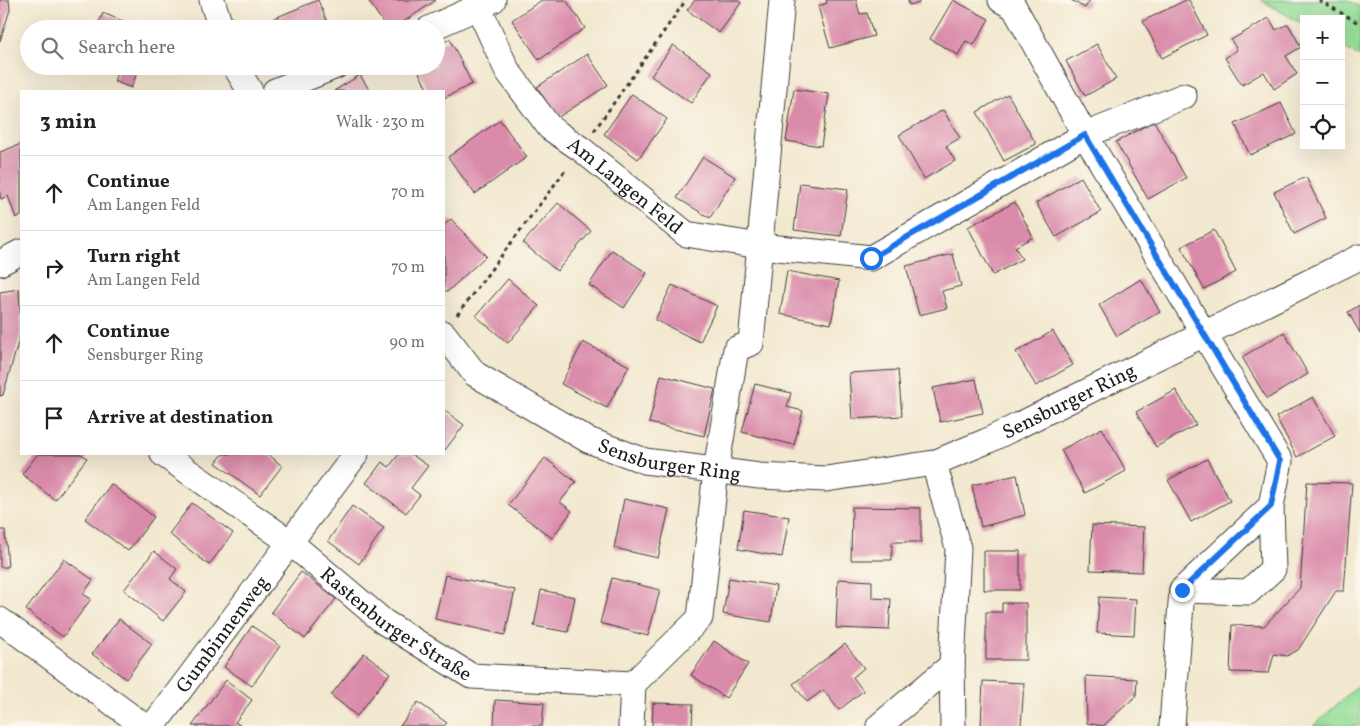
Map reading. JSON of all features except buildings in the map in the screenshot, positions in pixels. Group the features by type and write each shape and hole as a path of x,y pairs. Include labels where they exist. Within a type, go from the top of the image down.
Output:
{"street":[{"path":"212,0 218,20"},
{"path":"631,726 633,684 700,618 716,470 736,349 751,343 782,0"},
{"path":"1001,0 1014,7 1085,135 1202,334 1280,461 1271,506 1273,570 1248,592 1182,590"},
{"path":"445,21 482,3"},
{"name":"Am Langen Feld","path":"482,3 506,70 550,128 581,149 686,234 760,246 871,258 1085,135 1184,96"},
{"path":"240,75 249,90"},
{"path":"277,90 314,75"},
{"path":"0,263 20,253"},
{"name":"Sensburger Ring","path":"445,335 475,374 588,440 645,461 759,476 826,479 934,463 987,441 1360,257"},
{"path":"164,455 291,543"},
{"name":"Gumbinnenweg","path":"153,726 355,455"},
{"path":"934,463 958,548 952,665 953,726"},
{"path":"1172,726 1182,590 1271,506"},
{"name":"Rastenburger Straße","path":"291,543 384,622 471,676 633,684"},
{"path":"0,620 144,726"},
{"path":"879,726 952,665"}],"path":[{"path":"1319,0 1360,24"}],"green space":[{"path":"1261,0 1347,0 1360,7 1360,57 1345,48 1345,15 1300,15 1300,23"},
{"path":"1360,684 1360,726 1313,726"}],"route":[{"path":"871,258 1085,135 1202,334 1280,461 1271,506 1182,590"}]}
